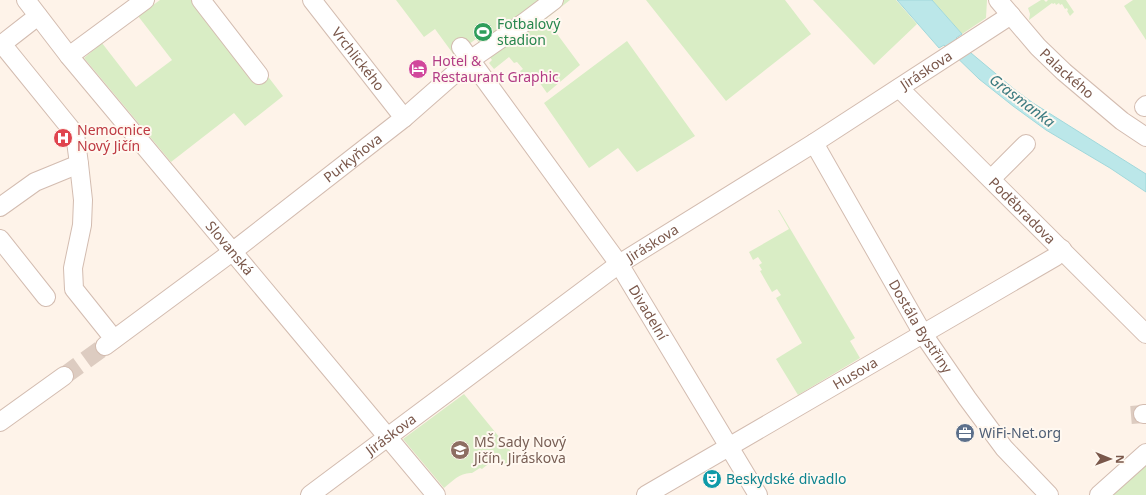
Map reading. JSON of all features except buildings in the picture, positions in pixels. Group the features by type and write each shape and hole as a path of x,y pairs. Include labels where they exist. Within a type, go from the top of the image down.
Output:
{"street":[{"name":"Slovanská","path":"26,0 69,56 436,495"},
{"path":"69,56 145,0"},
{"path":"202,0 259,75"},
{"name":"Vrchlického","path":"312,0 404,118"},
{"name":"Purkyňova","path":"79,164 83,200 82,225 73,268 74,289 109,342 232,252 404,118 466,53 525,22 554,0"},
{"name":"Palackého","path":"998,0 1038,47 1064,72 1122,121 1146,137"},
{"name":"Jiráskova","path":"310,495 620,264 814,143 1011,15"},
{"path":"0,207 36,182 79,164 75,134 1,44 38,16"},
{"name":"Divadelní","path":"466,53 620,264 758,495"},
{"name":"Poděbradova","path":"900,88 1146,334"},
{"name":"Dostála Bystřiny","path":"814,143 923,334 967,398 1004,448 1049,495"},
{"path":"991,179 1026,144"},
{"path":"0,239 46,297"},
{"name":"Husova","path":"646,495 1055,257 1062,249"},
{"path":"0,422 64,376"},
{"path":"1099,495 1146,453"}],"green space":[{"path":"160,0 209,0 283,96 245,126 234,113 171,162 84,58 102,43 136,87 172,60 138,16"},
{"name":"Fotbalový stadion","path":"396,0 570,0 546,19 580,65 547,93 534,75 526,80 520,71 523,69 517,62 514,63 509,57 494,69 489,63 492,60 476,39 454,55 435,29 424,37"},
{"path":"646,0 785,0 811,34 726,101"},
{"path":"813,0 896,0 917,24 874,65"},
{"path":"932,0 987,0 986,18 962,34"},
{"path":"1041,0 1046,2 1048,0 1066,0 1074,12 1070,16 1067,8 1065,9 1062,4 1060,5 1059,3 1056,5 1055,3 1052,3 1029,20 1030,14 1028,8"},
{"path":"1133,0 1146,0 1146,40 1124,6"},
{"path":"627,41 695,136 637,172 618,148 589,168 544,103"},
{"path":"778,210 855,338 850,341 860,358 798,395 776,359 802,343 776,298 781,295 777,289 772,292 760,271 762,270 759,265 762,263 758,257 753,260 749,252 789,229"},
{"name":"MŠ Sady Nový Jičín, Jiráskova","path":"464,394 518,460 510,466 498,462 489,464 472,473 460,475 444,488 403,439"},
{"path":"1146,465 1146,495 1113,495"}],"water":[{"name":"Grasmanka","path":"897,0 932,0 962,34 956,38 971,53 1033,103 1146,174 1146,192 1110,168 1046,130 1013,106 979,79 944,45 939,48"}],"tunnel":[{"path":"64,376 105,346"},
{"path":"1131,415 1143,414"}],"place":[{"name":"Fotbalový stadion","path":"483,32"},
{"name":"Hotel & Restaurant Graphic","path":"418,69"},
{"name":"Nemocnice Nový Jičín","path":"63,138"},
{"name":"WiFi-Net.org","path":"965,433"},
{"name":"MŠ Sady Nový Jičín, Jiráskova","path":"460,450"},
{"name":"Beskydské divadlo","path":"712,479"}]}
